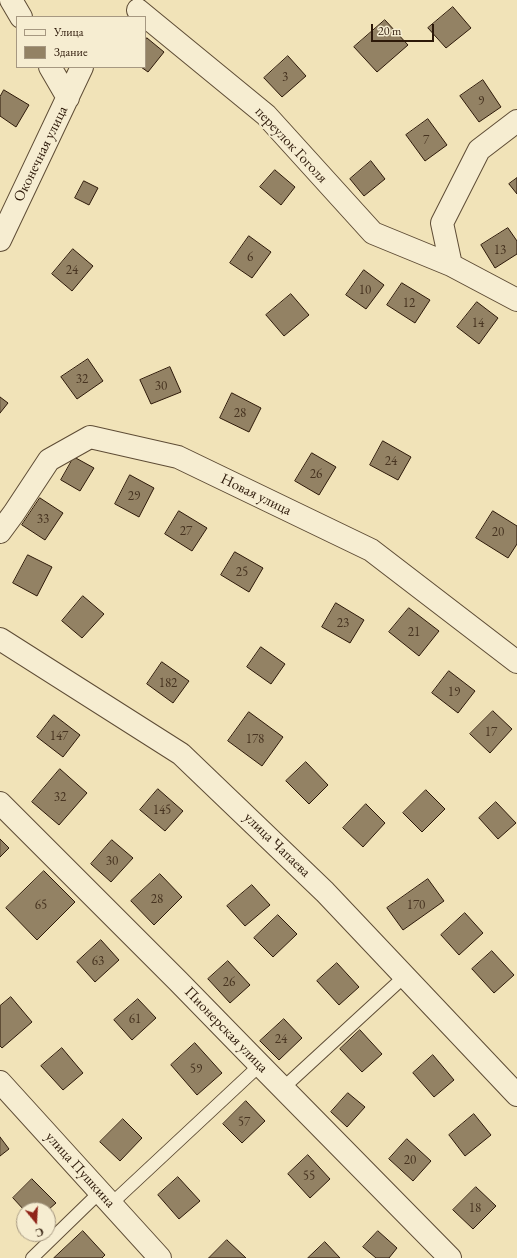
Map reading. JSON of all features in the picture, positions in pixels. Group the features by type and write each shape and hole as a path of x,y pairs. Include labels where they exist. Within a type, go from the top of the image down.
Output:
{"street":[{"path":"11,0 20,16"},
{"name":"переулок Гоголя","path":"138,9 266,115 373,233 451,265 517,300"},
{"path":"51,68 68,98"},
{"name":"Оконечная улица","path":"0,240 82,68"},
{"path":"451,265 442,223 479,150 517,121"},
{"name":"Новая улица","path":"0,532 49,460 90,437 178,457 371,550 517,662"},
{"name":"улица Чапаева","path":"0,639 181,754 326,892 517,1095"},
{"name":"Пионерская улица","path":"0,803 178,980 450,1258"},
{"name":"улица Пушкина","path":"0,1082 160,1258"}],"lane":[{"path":"282,1088 405,976"},
{"path":"32,1258 105,1198 260,1065"}],"building":[{"path":"453,7 471,28 446,48 428,28"},
{"path":"385,20 408,45 377,72 354,47"},
{"path":"147,38 164,52 148,72 142,68 146,68"},
{"path":"288,56 306,76 282,97 264,78"},
{"path":"483,80 501,107 479,122 460,96"},
{"path":"4,90 29,105 16,127 0,116 0,97"},
{"path":"428,119 447,145 425,161 406,135"},
{"path":"371,161 385,179 364,196 350,179"},
{"path":"275,170 295,187 281,205 260,187"},
{"path":"517,178 517,194 509,184"},
{"path":"84,181 98,188 89,205 75,198"},
{"path":"508,228 517,241 517,254 495,268 481,245"},
{"path":"249,236 271,252 252,278 230,263"},
{"path":"73,249 93,266 72,291 52,274"},
{"path":"364,270 384,285 366,309 346,295"},
{"path":"402,283 430,300 415,323 387,305"},
{"path":"291,294 309,315 284,336 266,315"},
{"path":"477,302 498,318 479,344 457,327"},
{"path":"88,359 103,381 77,399 61,377"},
{"path":"170,367 181,392 151,404 140,380"},
{"path":"232,393 261,408 249,432 220,418"},
{"path":"0,397 8,403 0,413"},
{"path":"383,441 411,457 398,480 370,465"},
{"path":"312,453 336,467 319,495 295,481"},
{"path":"74,457 94,468 80,491 61,480"},
{"path":"130,475 154,488 139,517 115,504"},
{"path":"40,498 63,513 45,540 22,525"},
{"path":"179,511 207,528 192,551 165,534"},
{"path":"493,511 517,526 517,544 508,558 476,538"},
{"path":"235,552 263,568 249,592 221,575"},
{"path":"28,555 52,567 37,596 13,583"},
{"path":"83,596 104,614 82,638 62,621"},
{"path":"336,603 364,620 350,643 322,627"},
{"path":"409,608 439,631 419,656 389,632"},
{"path":"261,647 285,664 271,684 247,667"},
{"path":"162,662 189,681 173,703 147,684"},
{"path":"449,671 475,691 458,713 432,693"},
{"path":"493,711 512,729 490,753 470,734"},
{"path":"249,712 283,737 262,766 228,741"},
{"path":"54,715 80,735 63,757 37,737"},
{"path":"306,762 328,785 309,804 286,781"},
{"path":"60,769 87,793 59,825 32,802"},
{"path":"158,789 183,811 165,831 140,810"},
{"path":"426,790 445,809 422,832 403,813"},
{"path":"496,802 516,823 498,839 479,818"},
{"path":"366,804 385,823 363,847 343,828"},
{"path":"0,839 9,848 0,857"},
{"path":"112,840 133,858 111,882 91,864"},
{"path":"44,871 75,902 37,940 6,908"},
{"path":"160,874 182,897 154,925 131,901"},
{"path":"428,879 444,901 403,930 387,908"},
{"path":"252,885 270,905 245,926 227,906"},
{"path":"465,913 483,933 459,955 441,935"},
{"path":"278,915 297,934 273,957 254,938"},
{"path":"101,940 119,960 95,982 77,962"},
{"path":"492,951 514,975 494,993 472,969"},
{"path":"228,961 250,985 230,1003 208,979"},
{"path":"337,963 359,987 339,1005 317,981"},
{"path":"11,997 32,1022 2,1048 0,1046 0,1006"},
{"path":"138,999 156,1018 132,1040 114,1020"},
{"path":"284,1019 302,1038 279,1060 260,1041"},
{"path":"360,1030 382,1054 362,1072 340,1049"},
{"path":"195,1043 222,1073 197,1095 171,1065"},
{"path":"62,1048 83,1073 63,1090 41,1066"},
{"path":"433,1055 454,1080 434,1097 413,1073"},
{"path":"348,1093 365,1107 347,1127 331,1112"},
{"path":"246,1101 265,1121 242,1143 223,1124"},
{"path":"474,1114 491,1135 465,1156 449,1135"},
{"path":"123,1119 142,1138 120,1161 100,1142"},
{"path":"0,1137 9,1149 0,1156"},
{"path":"407,1139 431,1161 413,1181 389,1159"},
{"path":"308,1155 330,1179 310,1198 288,1174"},
{"path":"178,1177 200,1201 179,1219 158,1195"},
{"path":"32,1179 55,1202 17,1202 13,1198"},
{"path":"476,1187 496,1206 473,1229 453,1210"},
{"path":"83,1231 105,1255 102,1258 54,1258"},
{"path":"378,1231 397,1248 389,1258 376,1258 363,1247"},
{"path":"227,1240 246,1258 209,1258"},
{"path":"325,1242 340,1258 308,1258"}]}
